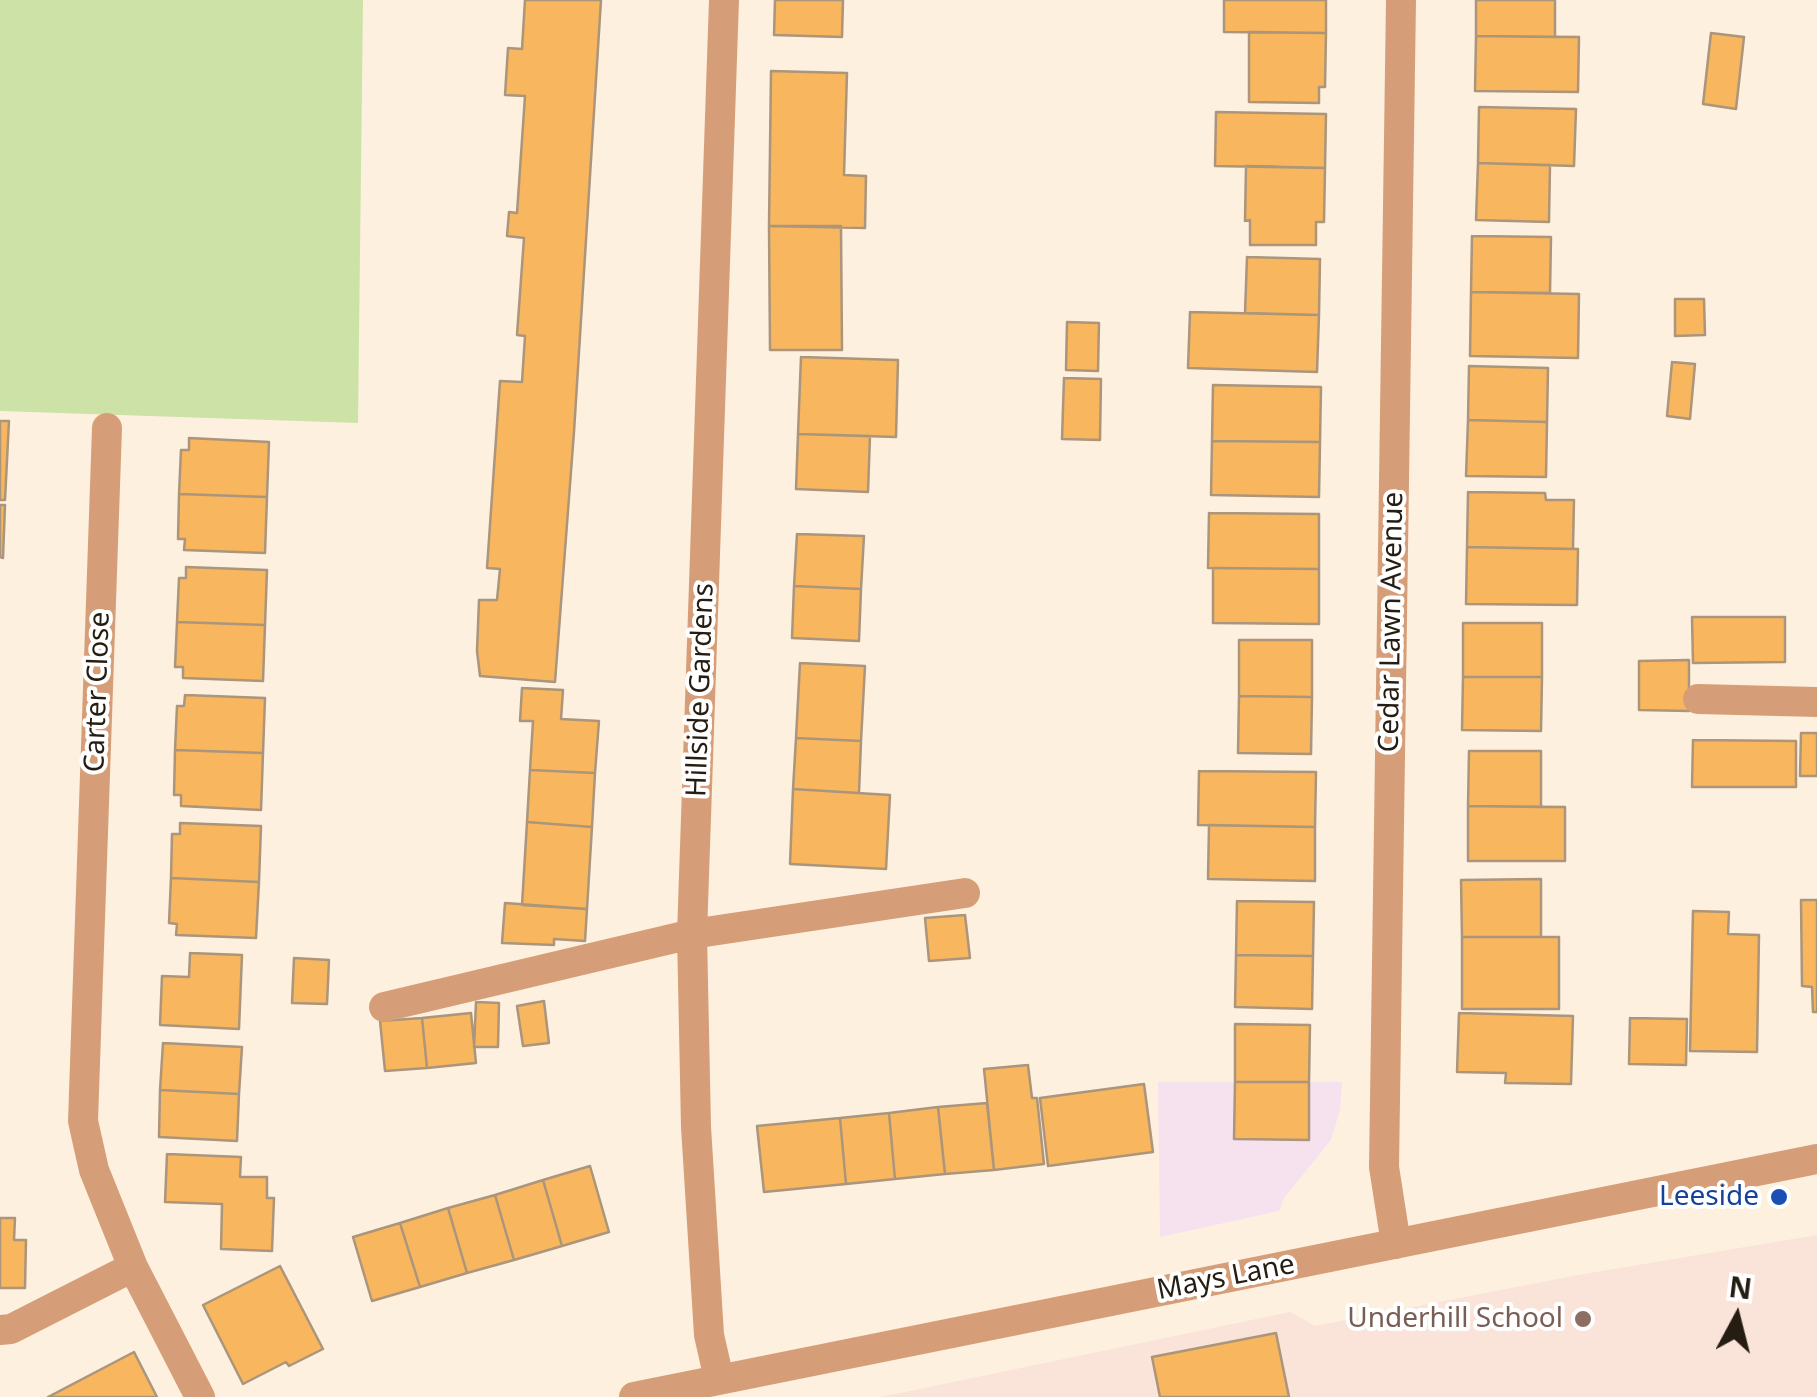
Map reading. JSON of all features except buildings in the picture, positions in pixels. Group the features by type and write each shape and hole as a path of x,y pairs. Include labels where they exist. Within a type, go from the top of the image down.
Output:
{"street":[{"name":"Hillside Gardens","path":"719,1379 710,1335 696,1126 692,934 724,0"},
{"name":"Cedar Lawn Avenue","path":"1396,1244 1384,1167 1400,0"},
{"name":"Carter Close","path":"108,428 83,1121 94,1170 133,1267 200,1397"},
{"path":"1698,699 1817,702"},
{"path":"384,1007 692,934 964,893"},
{"name":"Mays Lane","path":"634,1397 1817,1159"},
{"path":"0,1330 11,1330 133,1267"}],"shaded area":[{"path":"1158,1082 1342,1082 1340,1110 1331,1140 1284,1198 1279,1211 1160,1237"},
{"name":"Underhill School","path":"1817,1235 1817,1397 881,1397 1290,1312 1315,1326 1578,1275"}],"green space":[{"path":"0,0 363,0 358,423 0,411"}],"place":[{"name":"Leeside","path":"1779,1197"},
{"name":"Underhill School","path":"1583,1319"}]}
